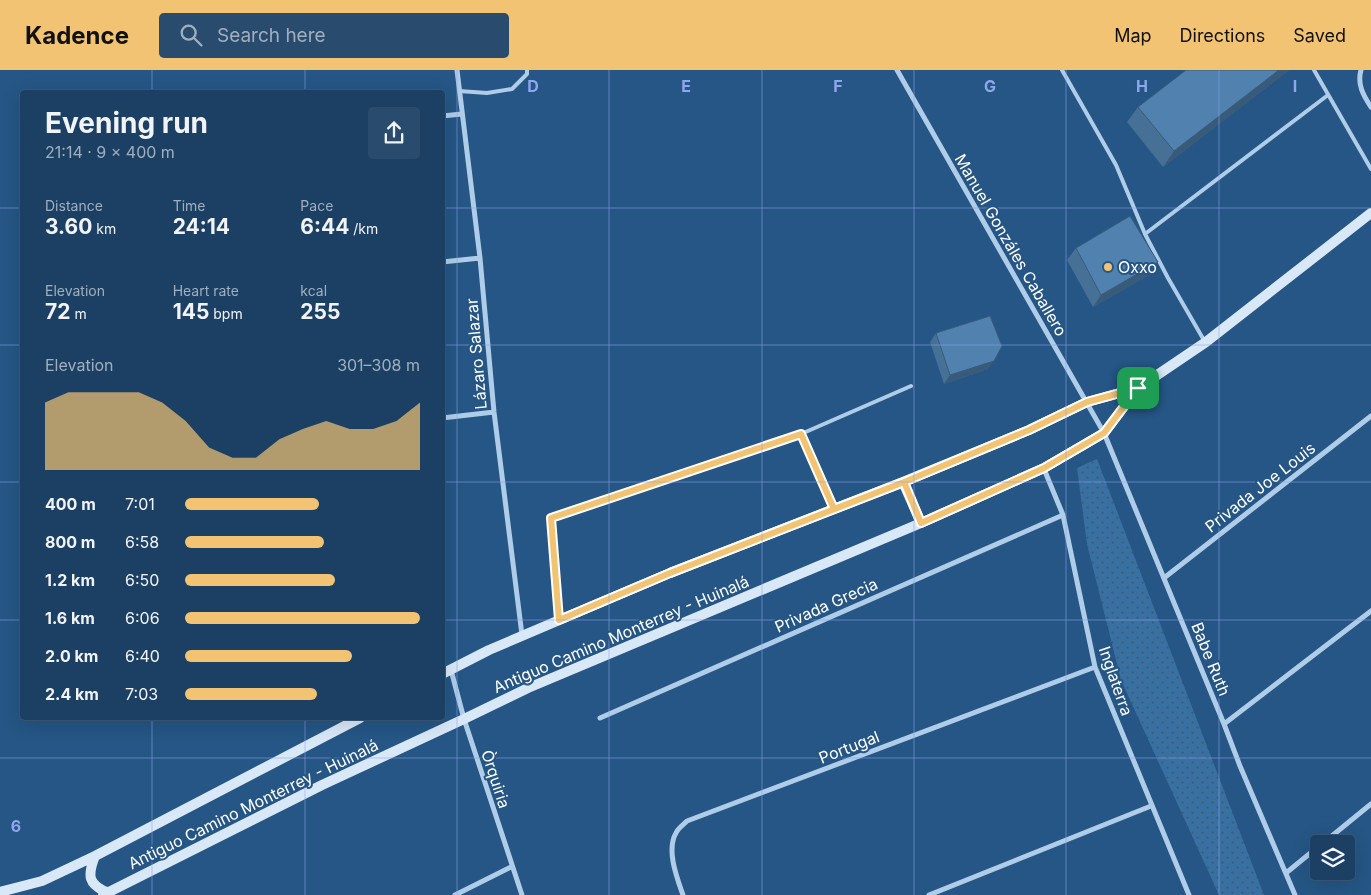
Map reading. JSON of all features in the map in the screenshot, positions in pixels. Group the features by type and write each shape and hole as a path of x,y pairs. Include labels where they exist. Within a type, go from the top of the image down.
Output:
{"street":[{"name":"Lázaro Salazar","path":"457,70 480,258 494,412 522,635"},
{"name":"Manuel Gonzáles Caballero","path":"896,70 1104,433"},
{"path":"1361,70 1359,78 1360,88 1371,107"},
{"path":"445,116 462,114"},
{"name":"Antiguo Camino Monterrey - Huinalá","path":"447,672 522,635 670,573 904,482 1029,430 1087,402 1138,388 1206,342 1371,213"},
{"path":"445,262 480,258"},
{"name":"Antiguo Camino Monterrey - Huinalá","path":"106,894 322,785 464,720 528,688 921,523 1044,468 1104,433 1138,388"},
{"path":"445,418 494,412"},
{"name":"Privada Joe Louis","path":"1164,578 1371,416"},
{"name":"Babe Ruth","path":"1104,433 1240,766 1296,895"},
{"name":"Inglaterra","path":"1044,468 1062,515 1094,667 1189,895"},
{"path":"904,482 921,523"},
{"name":"Privada Grecia","path":"600,718 1062,515"},
{"path":"1224,724 1371,610"},
{"name":"Portugal","path":"683,895 673,864 672,843 676,832 687,821 1094,667"},
{"name":"Òrquiria","path":"447,672 522,895"},
{"name":"Antiguo Camino Monterrey - Huinalá","path":"0,892 42,881 95,856 356,720"},
{"path":"1333,835 1371,804"},
{"path":"929,895 1151,806"},
{"path":"1286,873 1310,853"},
{"path":"95,856 89,871 92,880 106,894"},
{"path":"455,895 511,866"}],"lane":[{"path":"459,91 487,93 512,89 527,74 527,70"},
{"path":"1062,70 1116,165 1145,234 1168,278 1206,342"},
{"path":"1314,70 1371,169"},
{"path":"1145,234 1328,95"},
{"path":"559,620 551,518 801,434 911,386"},
{"path":"801,434 834,509"}],"shaded area":[{"path":"1097,459 1264,895 1219,895 1121,680 1087,544 1077,468"}],"building":[{"path":"1186,70 1279,70 1174,151 1138,107"},
{"name":"Oxxo","path":"1130,216 1158,262 1101,295 1076,248"},
{"path":"990,316 1002,346 994,361 950,375 936,333"}],"place":[{"name":"Oxxo","path":"1108,267"}],"route":[{"path":"1138,388 1087,402 1029,430 904,482 670,573 559,620 551,518 801,434 834,509 904,482 921,523 1044,468 1104,433 1138,388"}]}
